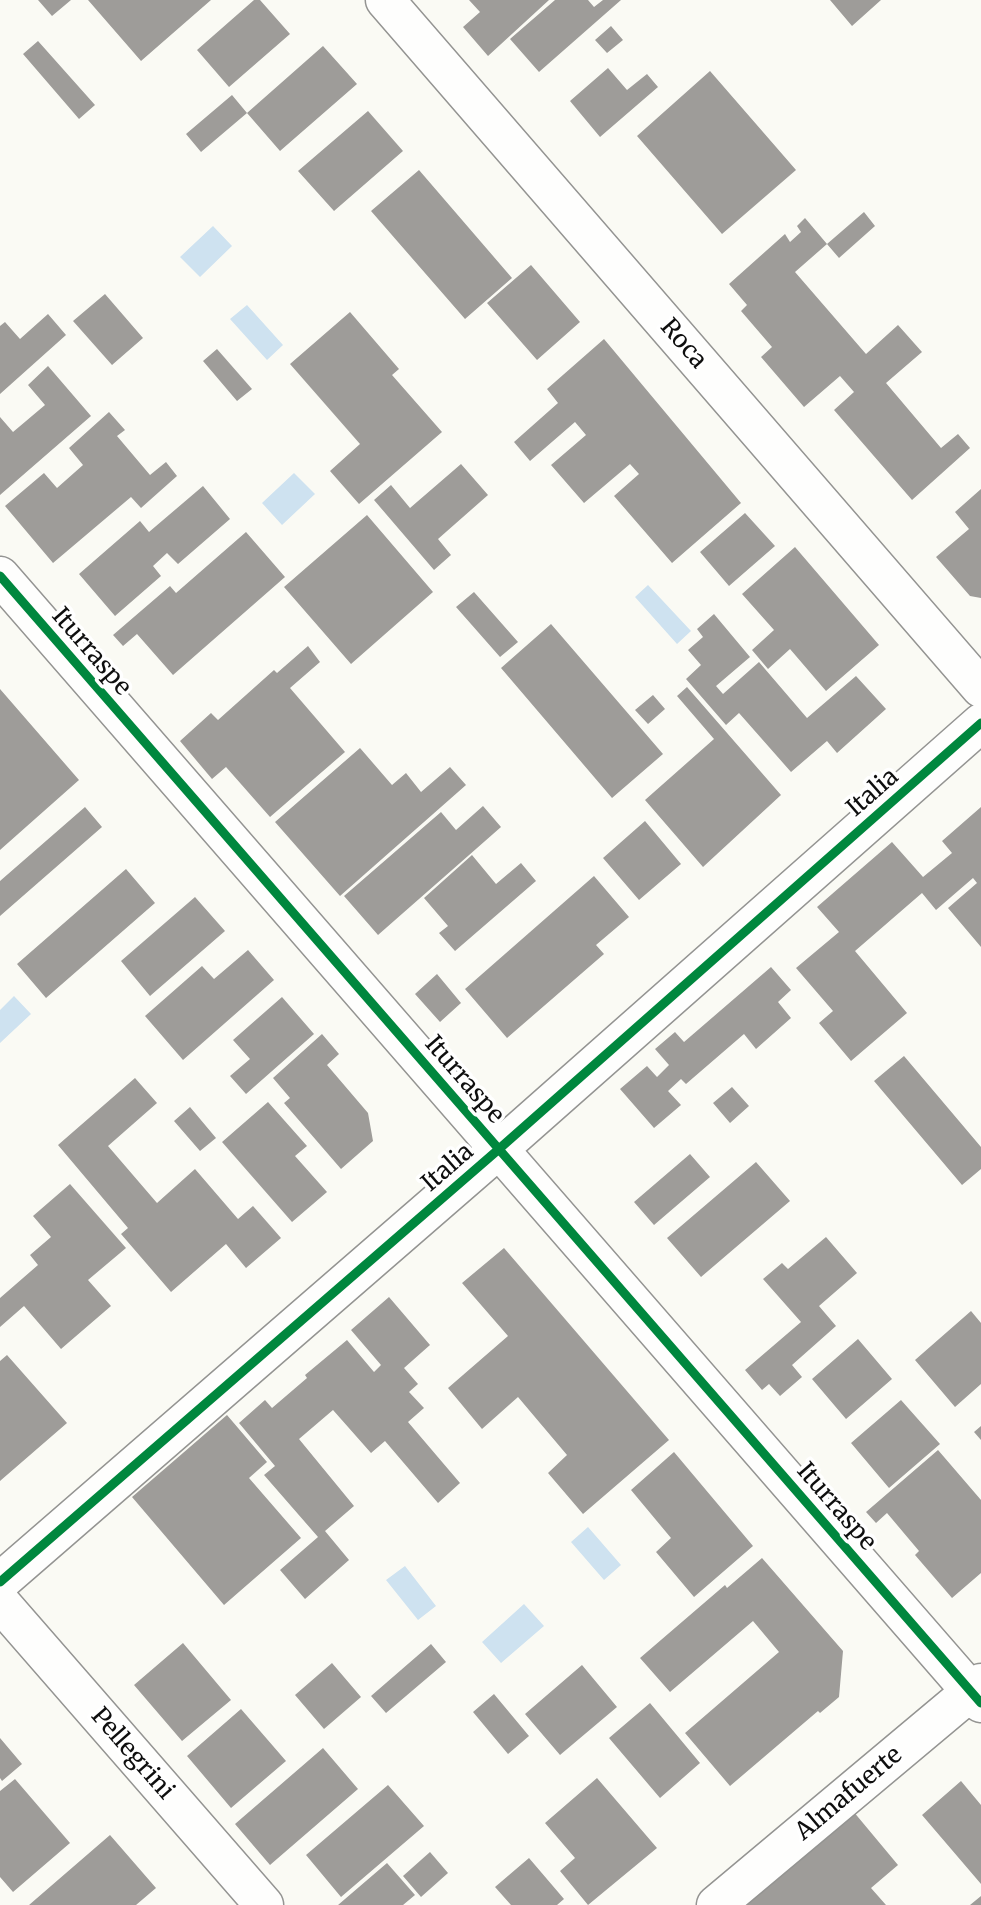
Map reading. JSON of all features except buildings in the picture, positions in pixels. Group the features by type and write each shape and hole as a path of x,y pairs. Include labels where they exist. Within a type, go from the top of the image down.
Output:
{"street":[{"name":"Roca","path":"385,0 981,688"},
{"name":"Iturraspe","path":"0,576 978,1693"},
{"name":"Italia","path":"0,1582 499,1149 981,723"},
{"name":"Pellegrini","path":"0,1602 264,1905"},
{"name":"Almafuerte","path":"716,1905 978,1693"}],"water":[{"path":"213,226 232,246 200,277 180,257"},
{"path":"247,305 283,345 267,360 230,319"},
{"path":"294,473 315,494 282,525 262,503"},
{"path":"648,585 691,631 677,644 635,597"},
{"path":"14,996 31,1014 0,1043 0,1010"},
{"path":"588,1527 621,1565 604,1580 571,1542"},
{"path":"405,1566 436,1606 418,1620 386,1580"},
{"path":"524,1604 544,1626 501,1663 482,1642"}],"cycle path":[{"path":"0,576 981,1703"},
{"path":"0,1582 499,1149 981,723"}]}
